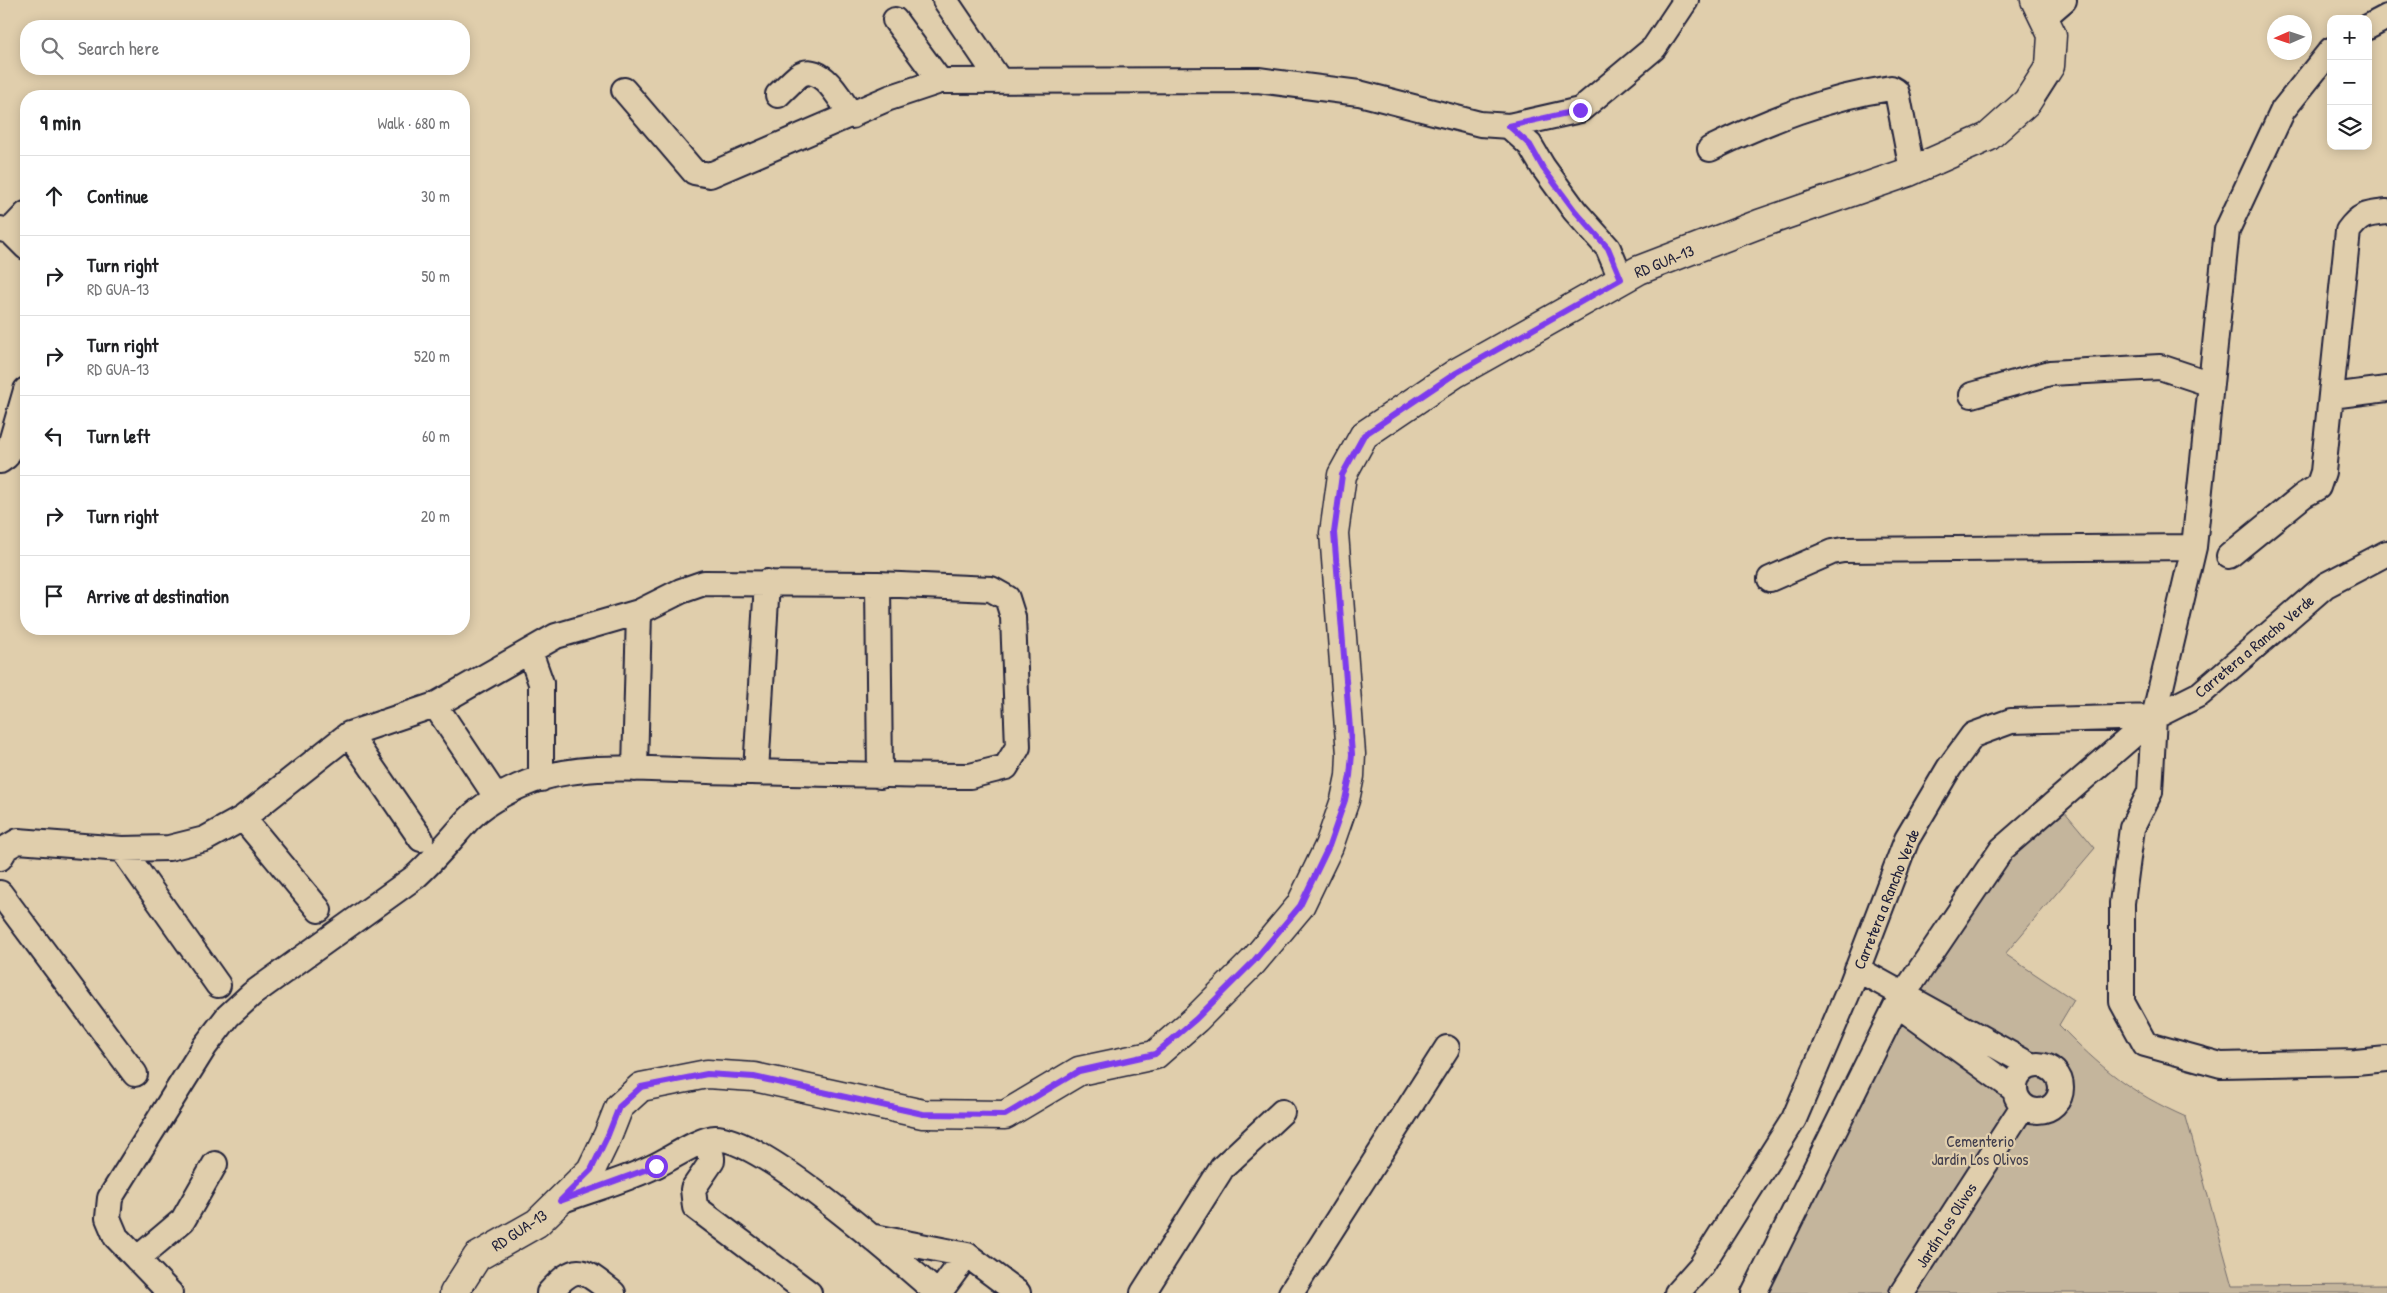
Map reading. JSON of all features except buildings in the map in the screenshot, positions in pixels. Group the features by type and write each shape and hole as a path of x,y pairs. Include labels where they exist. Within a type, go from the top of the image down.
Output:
{"main road":[{"name":"RD GUA-13","path":"454,1293 477,1257 537,1223 591,1170 619,1107 641,1087 707,1074 754,1077 923,1114 1005,1115 1079,1071 1155,1054 1196,1019 1253,962 1300,906 1329,846 1345,800 1352,754 1334,533 1342,475 1364,435 1456,373 1639,270 1759,224 1912,170 1988,137 2026,102 2050,66 2052,35 2047,6"}],"street":[{"path":"944,0 1000,81"},
{"path":"624,90 694,172 710,175 852,116 889,98 940,82 1258,80 1359,92 1480,124 1509,126 1580,110 1654,48 1686,0"},
{"path":"2372,25 2387,16"},
{"path":"895,20 940,82"},
{"path":"2327,55 2283,110 2227,230 2194,548 2154,717 2150,792 2132,828 2122,903 2122,1002 2145,1044 2221,1065 2356,1062 2387,1059"},
{"path":"778,95 799,75 809,72 817,74 826,81 852,116"},
{"path":"1710,149 1758,125 1800,109 1891,88 1896,91 1898,97 1912,170"},
{"path":"1509,126 1530,145 1543,168 1575,211 1608,248 1621,279"},
{"path":"2228,556 2304,495 2318,487 2323,472 2348,231 2356,219 2368,214 2387,212"},
{"path":"12,236 20,223"},
{"path":"1972,395 2050,373 2160,367 2211,384"},
{"path":"2331,396 2387,390"},
{"path":"0,461 8,456 20,412"},
{"path":"1770,579 1832,552 1843,550 2194,548"},
{"name":"Carretera a Rancho Verde","path":"1677,1293 1701,1266 1794,1119 1855,976 1907,839 1949,768 1973,735 2011,721 2154,717 2200,694 2326,585 2386,551"},
{"path":"756,772 767,582"},
{"path":"0,858 6,848 18,841 122,850 169,848 205,839 244,818 349,734 435,705 556,636 639,612 681,590 704,583 878,584 991,589 1007,598 1012,617 1018,747 1006,767 970,776 880,776 635,770 572,772 541,778 497,798 470,818 439,854 415,877 252,994 216,1030 110,1198 107,1208 110,1228 116,1237 170,1293"},
{"path":"878,584 880,776"},
{"path":"635,770 639,612"},
{"path":"530,652 541,684 541,778"},
{"path":"435,705 497,798"},
{"path":"1754,1293 1900,999 2002,849 2154,717"},
{"path":"349,734 421,839"},
{"path":"244,818 319,910"},
{"path":"122,850 218,985"},
{"path":"0,893 135,1074"},
{"path":"1855,976 2030,1065 2042,1064 2053,1070 2060,1080 2061,1092 2056,1103 2046,1110 2033,1111 1900,999"},
{"path":"1291,1293 1447,1048"},
{"path":"2019,1098 2014,1084 2020,1073 2030,1065"},
{"name":"Jardín Los Olivos","path":"1902,1293 2019,1098"},
{"path":"1143,1293 1222,1168 1282,1112"},
{"path":"560,1201 656,1166 702,1142 714,1138 729,1141 774,1163 873,1237 938,1293 967,1255"},
{"path":"702,1142 712,1157 712,1161 693,1189 695,1207 809,1293"},
{"path":"137,1259 183,1220 215,1164"},
{"path":"873,1237 967,1255 1018,1293"},
{"path":"549,1293 564,1276 578,1271 589,1274 613,1293"}],"green space":[{"name":"Cementerio Jardín Los Olivos","path":"2059,805 2095,848 2005,954 2074,1000 2059,1025 2103,1067 2149,1099 2186,1117 2233,1286 2387,1285 2387,1293 1753,1293 1906,973 1937,921 1972,869 2019,826"}],"route":[{"path":"656,1166 560,1201 591,1170 619,1107 641,1087 707,1074 754,1077 923,1114 1005,1115 1079,1071 1155,1054 1196,1019 1253,962 1300,906 1329,846 1345,800 1350,776 1352,754 1334,533 1342,475 1364,435 1456,373 1621,279 1608,248 1575,211 1543,168 1530,145 1509,126 1580,110"}]}
